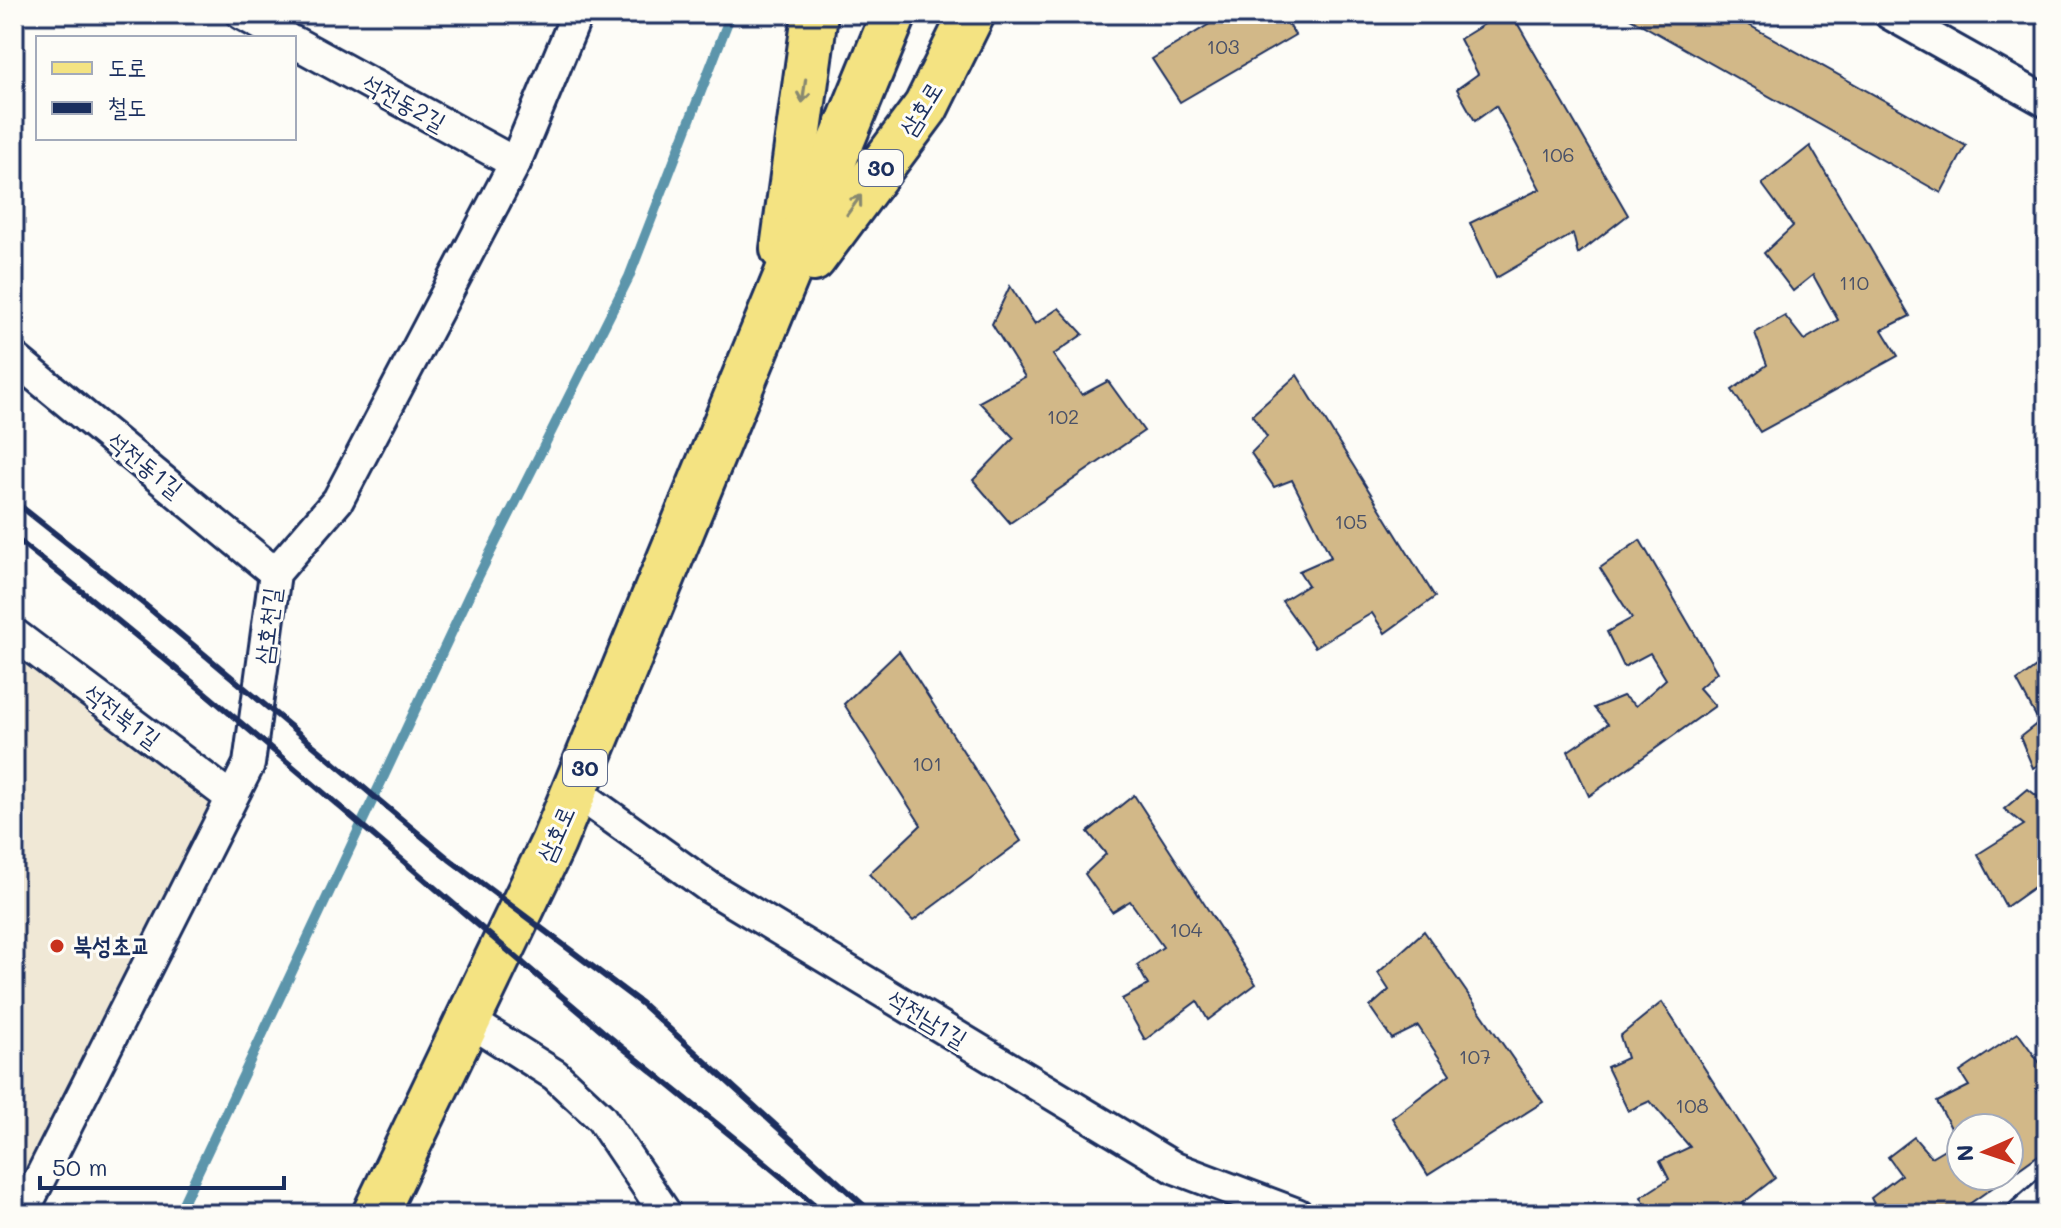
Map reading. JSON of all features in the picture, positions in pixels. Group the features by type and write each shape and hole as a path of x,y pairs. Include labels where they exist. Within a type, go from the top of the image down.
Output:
{"main road":[{"name":"삼호로","path":"774,313 815,14"},
{"name":"삼호로","path":"375,1214 575,791 774,313 894,14"},
{"name":"삼호로","path":"774,313 926,107 972,14"}],"street":[{"path":"242,14 282,36"},
{"name":"삼호천길","path":"22,1214 249,764 275,573 338,500 515,163 577,14"},
{"path":"1890,14 2047,102"},
{"name":"석전동2길","path":"296,43 515,163"},
{"name":"석전동1길","path":"14,358 275,573"},
{"name":"석전북1길","path":"14,634 230,797"},
{"name":"석전남1길","path":"575,791 709,887 1175,1168 1297,1214"},
{"path":"468,1020 555,1075 601,1118 666,1214"},
{"path":"2023,1214 2047,1193"}],"shaded area":[{"name":"북성초교","path":"14,649 221,805 41,1214 14,1214"}],"building":[{"path":"1226,14 1283,14 1295,35 1180,102 1152,59"},
{"path":"1501,14 1512,14 1628,215 1578,254 1573,234 1496,278 1470,223 1540,189 1496,106 1475,121 1457,89 1478,74 1460,39"},
{"path":"1623,14 1729,14 1966,146 1941,193"},
{"path":"1810,146 1910,316 1882,330 1898,356 1760,432 1732,390 1767,365 1755,333 1785,316 1804,340 1838,320 1813,275 1793,291 1764,253 1793,226 1762,184"},
{"path":"1010,286 1035,324 1059,308 1083,334 1053,355 1082,395 1108,381 1144,431 1010,523 973,480 1014,438 979,402 1025,377 992,324"},
{"path":"1297,375 1435,597 1385,633 1372,613 1315,647 1282,601 1308,585 1299,571 1331,557 1292,480 1274,487 1251,453 1267,437 1252,415"},
{"path":"1640,540 1717,672 1699,688 1715,706 1589,796 1568,751 1608,724 1594,708 1623,696 1636,706 1666,679 1650,653 1624,667 1607,632 1632,618 1600,568"},
{"path":"899,651 1021,841 913,921 869,874 921,825 844,704"},
{"path":"2047,659 2047,759 2033,768 2020,737 2039,722 2017,681"},
{"path":"2028,789 2047,804 2047,878 2006,907 1978,854 2024,825 2004,809"},
{"path":"1134,795 1256,984 1208,1020 1197,1001 1145,1040 1122,999 1148,985 1137,965 1163,947 1130,901 1112,912 1085,874 1106,854 1088,832"},
{"path":"1424,931 1543,1102 1428,1175 1392,1118 1450,1074 1418,1026 1392,1039 1370,1007 1389,990 1378,973"},
{"path":"1662,1002 1775,1178 1729,1214 1651,1214 1641,1197 1669,1179 1660,1161 1690,1147 1650,1101 1628,1111 1607,1067 1627,1058 1620,1036"},
{"path":"2018,1033 2047,1073 2047,1083 2036,1089 2047,1104 2047,1149 2025,1165 2025,1112 1945,1112 1945,1117 1937,1102 1969,1086 1960,1072"},
{"path":"1914,1137 1931,1157 1945,1149 1945,1192 1986,1192 1955,1214 1879,1214 1871,1198 1901,1175 1888,1157"}],"waterway":[{"path":"178,1214 470,593 629,277 731,14"}],"railway":[{"path":"14,501 144,604 449,859 641,1003 873,1214"},
{"path":"14,537 825,1214"}],"place":[{"name":"북성초교","path":"57,946"}]}
